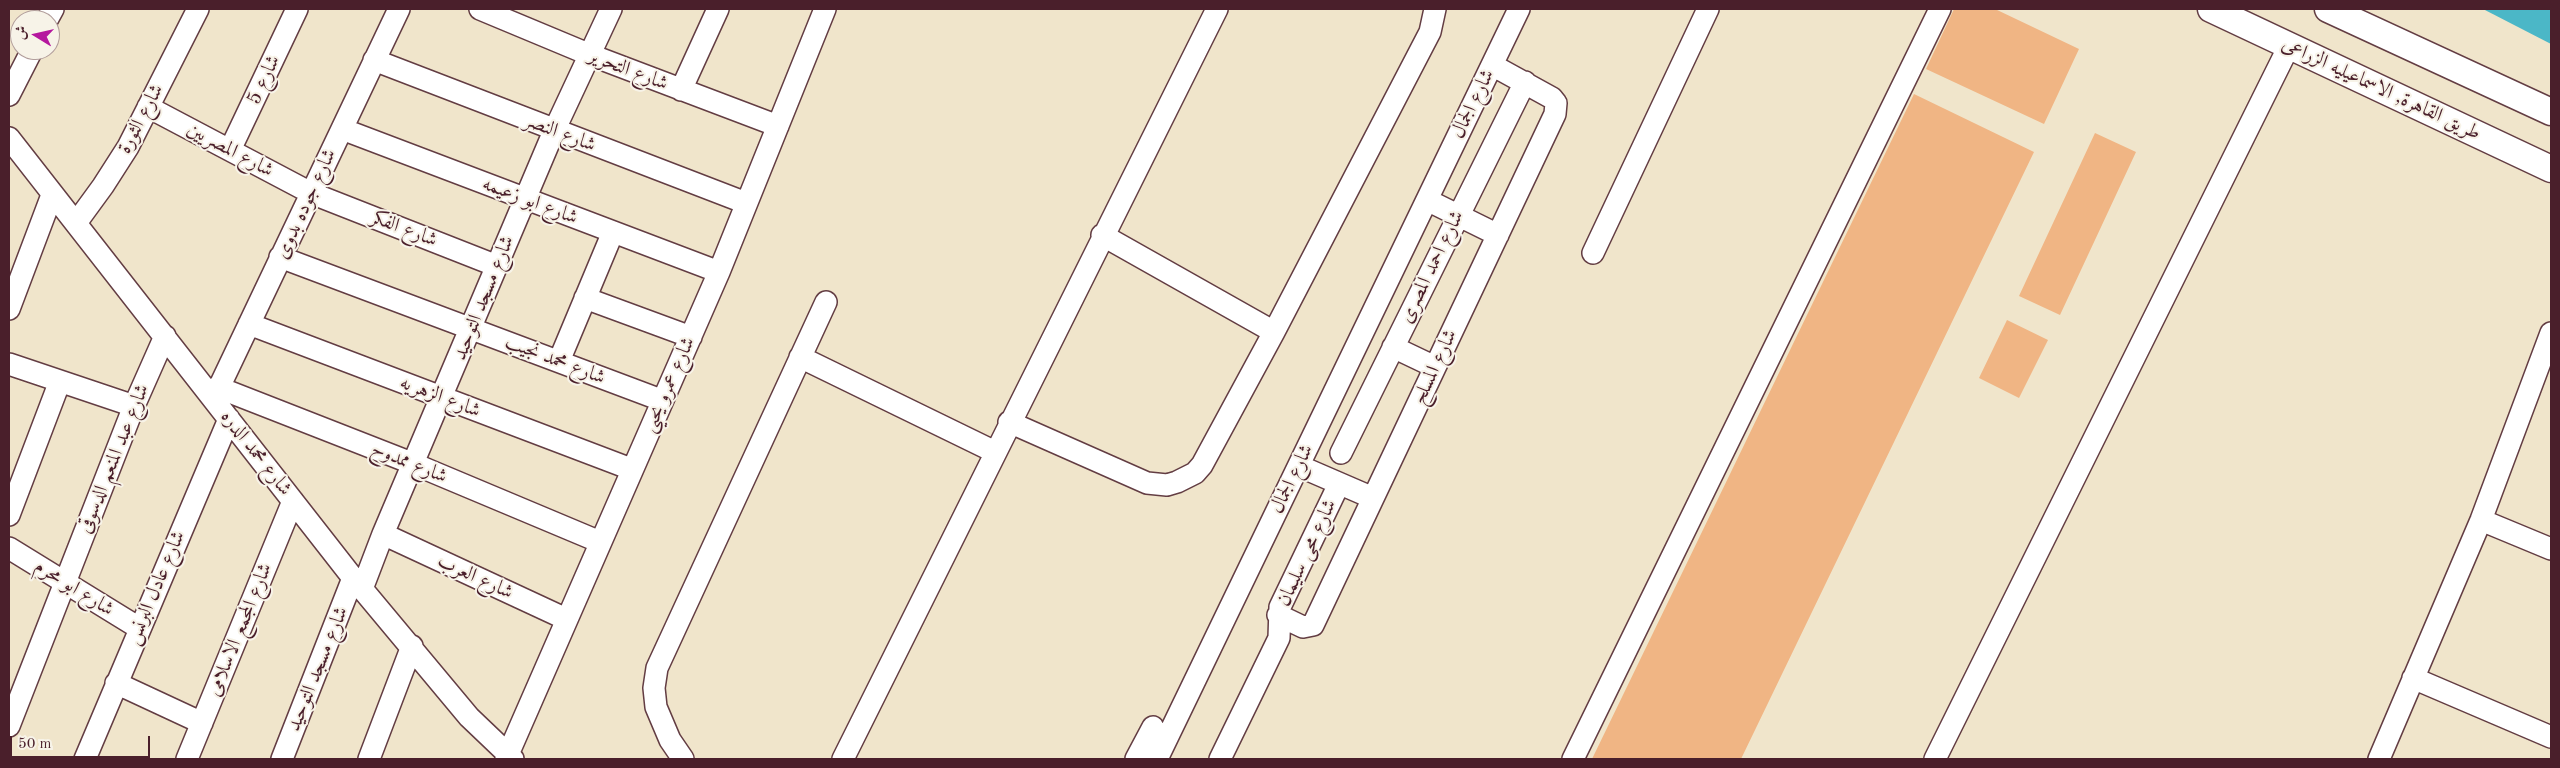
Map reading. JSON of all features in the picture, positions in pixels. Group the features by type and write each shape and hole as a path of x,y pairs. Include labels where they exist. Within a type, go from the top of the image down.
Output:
{"main road":[{"name":"طريق القاهرة, الاسماعيليه الزراعى","path":"2210,9 2551,169"},
{"path":"2328,9 2551,112"}],"street":[{"name":"شارع الثورة","path":"76,223 128,147 198,9"},
{"name":"شارع 5","path":"230,150 297,9"},
{"name":"شارع جوده بدوى","path":"215,393 399,9"},
{"name":"شارع التحرير","path":"480,9 588,54 778,126"},
{"name":"شارع مسجد التوحيد","path":"282,759 358,584 383,534 414,464 554,131 588,54 611,9"},
{"path":"681,90 718,9"},
{"name":"شارع عمرو يحيى","path":"509,758 566,619 719,272 825,9"},
{"path":"843,759 1102,235 1217,9"},
{"path":"1009,422 1147,483 1162,485 1177,482 1195,472 1202,465 1274,332 1430,32 1435,9"},
{"name":"شارع الجمال","path":"1157,759 1519,9"},
{"path":"1594,253 1708,9"},
{"path":"1573,759 1940,9"},
{"path":"1935,759 2290,46"},
{"path":"9,95 27,60"},
{"name":"شارع النصر","path":"374,60 554,131 746,203"},
{"name":"شارع المسلح","path":"1278,616 1303,627 1313,625 1557,109 1552,98 1492,65"},
{"name":"شارع احمد المصرى","path":"1341,453 1525,82"},
{"name":"شارع المصريين","path":"148,107 311,193"},
{"name":"شارع ابو زعيمه","path":"342,129 719,272"},
{"name":"شارع محمد الدره","path":"9,138 164,336 215,393 229,418 358,584 412,646 469,717 509,758"},
{"name":"شارع الفكر","path":"311,193 497,266"},
{"path":"9,309 52,195"},
{"path":"1427,200 1498,235"},
{"path":"559,362 613,232"},
{"path":"1102,235 1274,332"},
{"name":"شارع محمد نجيب","path":"280,257 661,400"},
{"path":"1396,264 1426,280"},
{"path":"585,298 691,337"},
{"path":"683,759 670,740 656,707 654,688 657,668 826,302"},
{"name":"شارع الزهريه","path":"248,324 631,469"},
{"path":"2379,759 2481,520 2551,333"},
{"name":"شارع عبد المنعم الدسوقى","path":"9,726 64,582 164,336"},
{"path":"1393,347 1435,367"},
{"path":"800,358 995,452"},
{"path":"9,364 134,406"},
{"path":"9,515 60,381"},
{"name":"شارع ممدوح","path":"215,393 414,464 600,542"},
{"name":"شارع عادل البرنس","path":"85,759 229,418"},
{"path":"1299,466 1373,498"},
{"name":"شارع محى سليمان","path":"1220,759 1279,638 1278,616 1283,600 1339,484"},
{"name":"شارع المجمع الاسلامى","path":"187,759 293,501"},
{"path":"2481,520 2551,549"},
{"name":"شارع العرب","path":"383,534 566,619"},
{"name":"شارع ابو محرم","path":"9,548 139,628"},
{"path":"369,759 412,646"},
{"path":"2414,678 2551,737"},
{"path":"116,683 202,723"},
{"path":"1136,759 1153,727"}],"water":[{"path":"2483,9 2551,9 2551,44"}],"building":[{"path":"1954,9 1995,9 2079,49 2044,124 1926,69"},
{"path":"1914,94 2034,152 1741,759 1592,759"},
{"path":"2095,133 2136,152 2060,315 2019,296"},
{"path":"2007,320 2048,340 2019,398 1979,378"}]}
